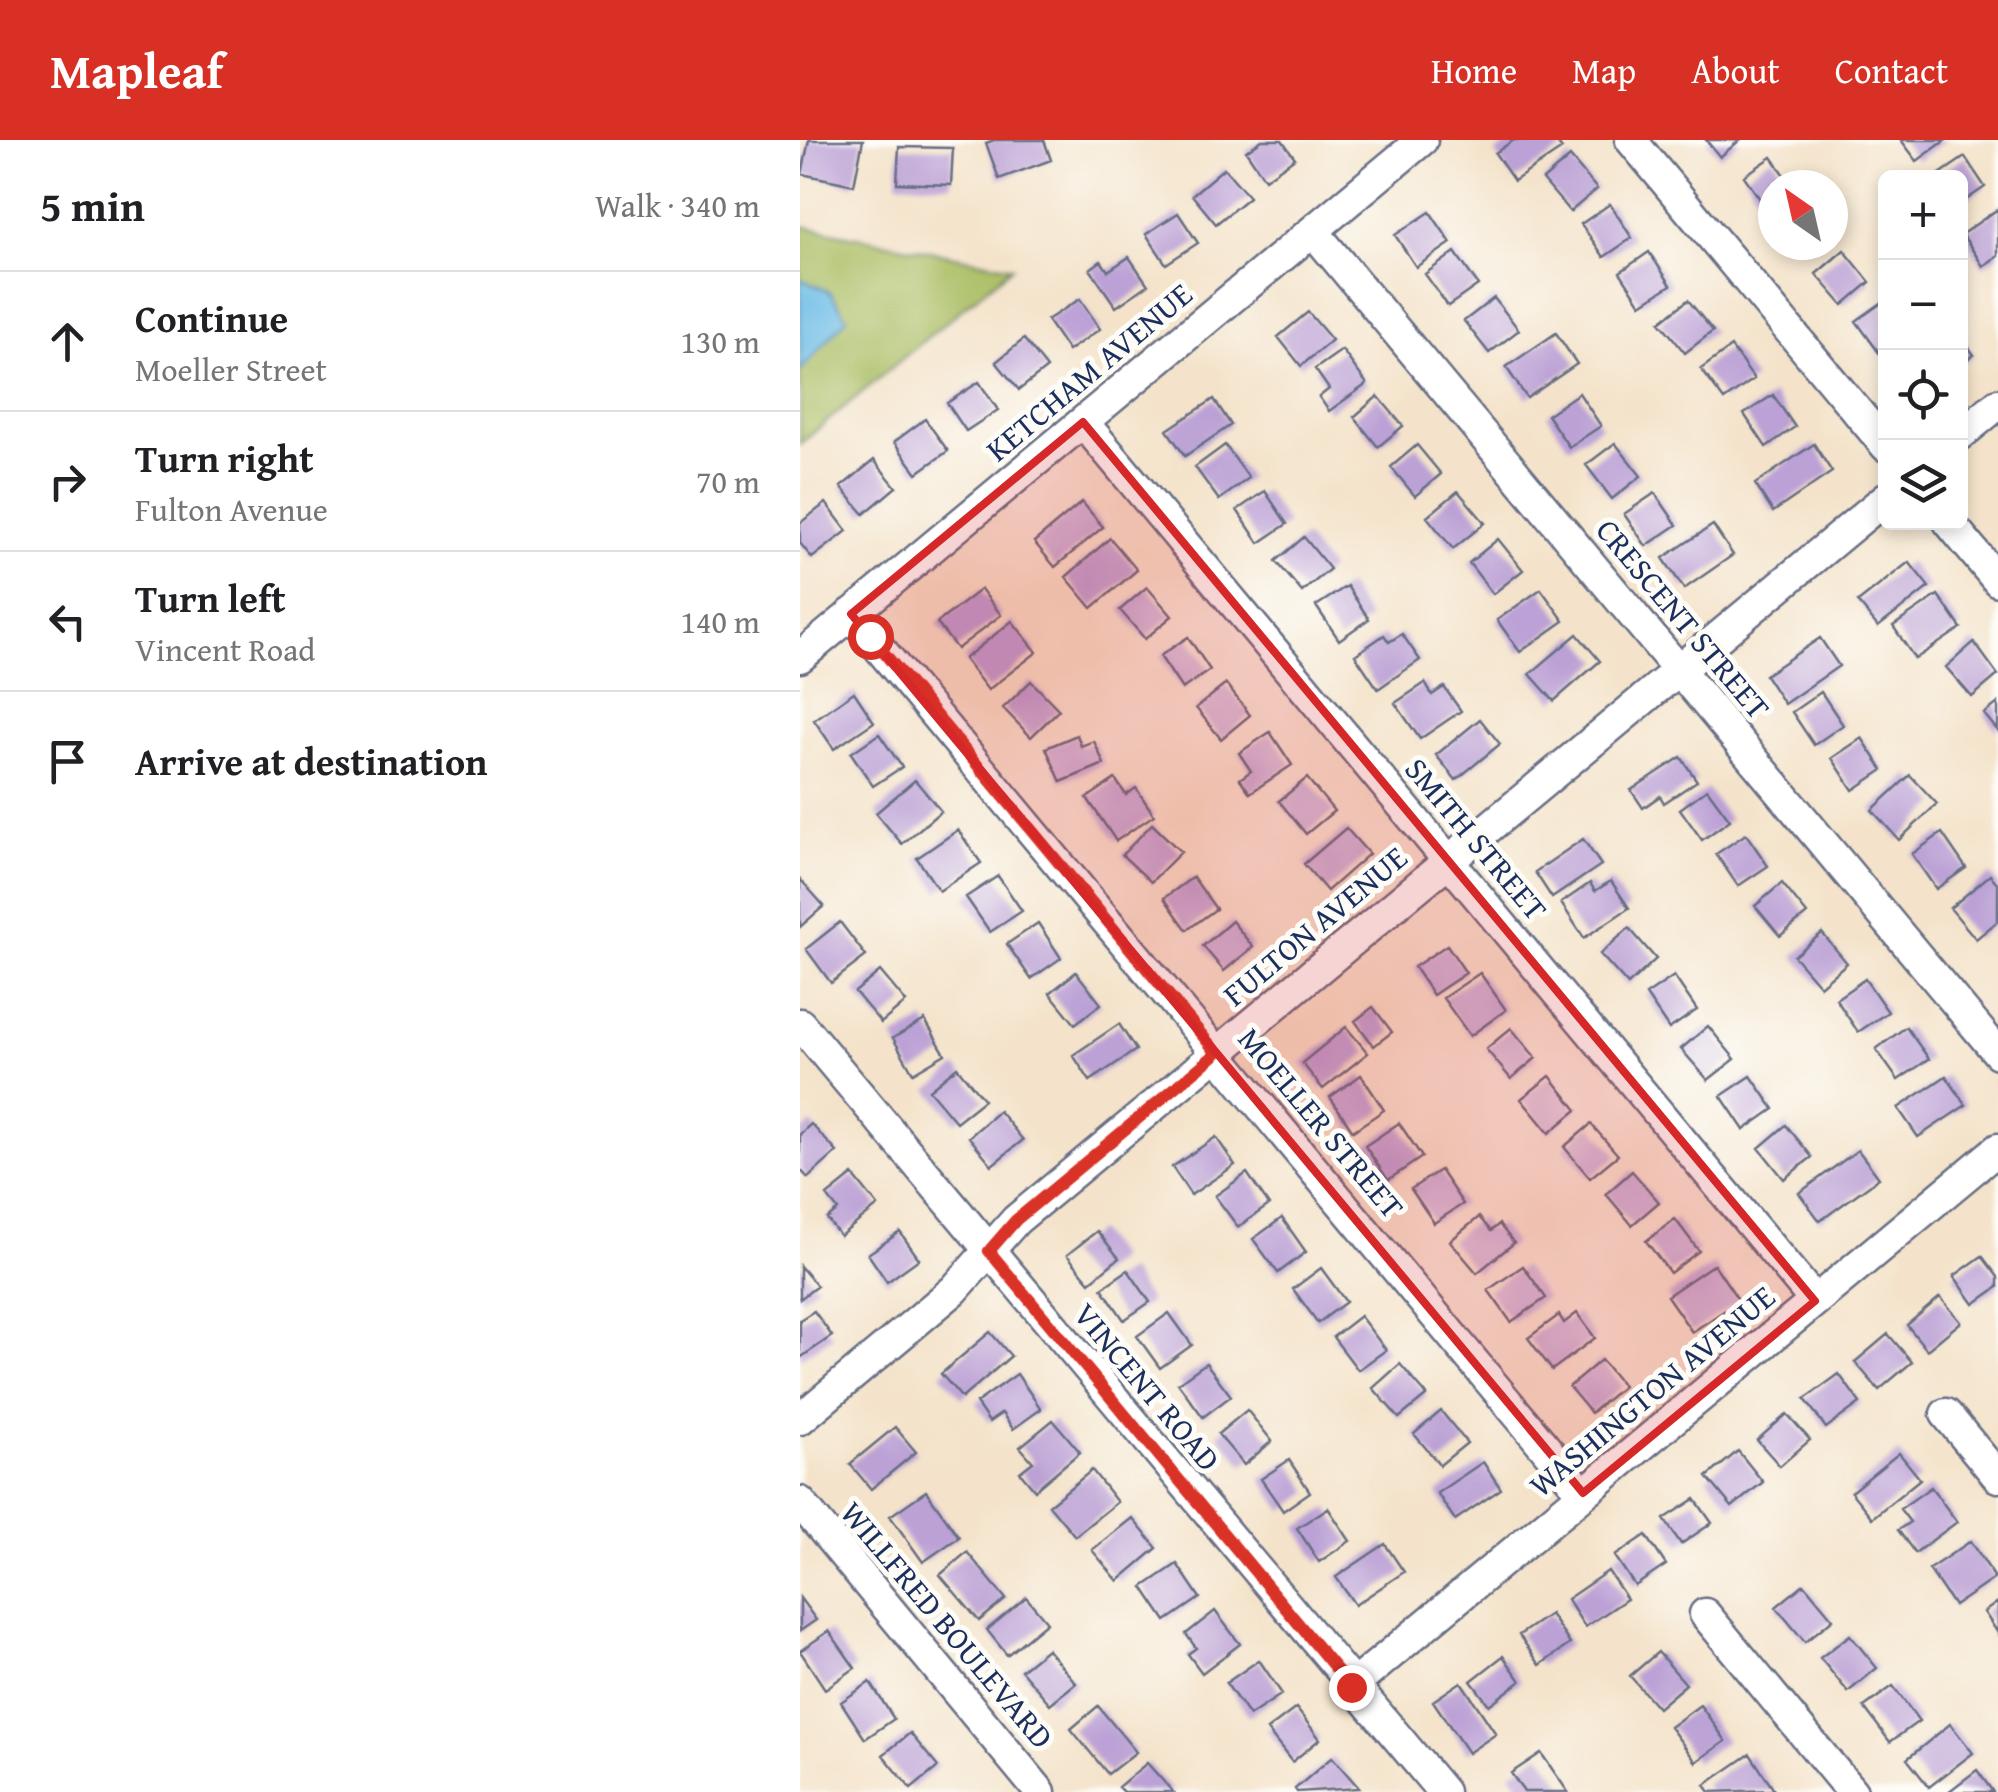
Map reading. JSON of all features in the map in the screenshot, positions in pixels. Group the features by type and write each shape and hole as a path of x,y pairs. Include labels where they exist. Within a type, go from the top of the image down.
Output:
{"street":[{"name":"KETCHAM AVENUE","path":"800,657 1422,140"},
{"path":"1630,140 1881,440"},
{"name":"CRESCENT STREET","path":"1313,231 1998,1052"},
{"path":"1968,428 1998,404"},
{"name":"SMITH STREET","path":"1083,422 1815,1301"},
{"name":"FULTON AVENUE","path":"800,1419 954,1290 1016,1220 1878,505"},
{"path":"1956,530 1998,581"},
{"name":"MOELLER STREET","path":"852,614 1583,1493"},
{"name":"VINCENT ROAD","path":"800,1024 1351,1687 1443,1792"},
{"name":"WASHINGTON AVENUE","path":"1351,1687 1998,1150"},
{"path":"1946,1414 1998,1477"},
{"name":"WILLFRED BOULEVARD","path":"800,1502 1040,1792"},
{"path":"1705,1614 1852,1792"}],"highlighted area":[{"path":"1083,422 1815,1301 1583,1493 851,614"}],"green space":[{"path":"800,226 1012,267 800,444"}],"water":[{"path":"800,279 830,292 847,318 800,372"}],"building":[{"path":"809,140 863,140 854,185 802,174"},
{"path":"1044,140 1051,160 999,179 986,143"},
{"path":"1262,140 1282,140 1295,158 1265,179 1246,151"},
{"path":"1514,140 1555,140 1562,149 1514,181 1495,153"},
{"path":"1706,140 1740,140 1720,157"},
{"path":"1901,140 1946,140 1917,161"},
{"path":"899,147 953,148 951,185 897,183"},
{"path":"1570,157 1597,189 1570,212 1543,180"},
{"path":"1772,157 1781,170 1758,170 1758,196 1744,176"},
{"path":"1965,157 1985,187 1968,199 1968,170 1946,170"},
{"path":"1224,168 1249,197 1216,224 1192,195"},
{"path":"1610,204 1632,238 1604,257 1581,224"},
{"path":"1998,209 1998,256 1983,266 1968,243 1968,230"},
{"path":"1430,212 1451,243 1416,267 1395,235"},
{"path":"1178,213 1198,243 1166,264 1146,234"},
{"path":"1455,252 1478,285 1448,306 1425,274"},
{"path":"1649,252 1671,285 1641,304 1620,272"},
{"path":"1848,255 1870,282 1843,305 1816,274 1832,260 1848,260"},
{"path":"1129,257 1148,285 1116,307 1090,269 1101,261 1108,271"},
{"path":"1494,298 1519,330 1489,353 1464,321"},
{"path":"1080,299 1100,329 1068,351 1047,320"},
{"path":"1688,300 1713,331 1685,353 1660,322"},
{"path":"1878,305 1878,351 1856,321"},
{"path":"1308,312 1332,340 1301,366 1278,337"},
{"path":"1556,333 1577,364 1527,398 1506,367"},
{"path":"1024,339 1047,368 1019,390 996,362"},
{"path":"1731,347 1754,379 1724,400 1701,369"},
{"path":"1342,350 1367,384 1329,411 1319,397 1329,389 1315,369"},
{"path":"979,382 998,410 966,431 947,403"},
{"path":"1579,393 1601,426 1569,447 1547,415"},
{"path":"1773,395 1795,427 1766,447 1744,414"},
{"path":"1378,396 1403,426 1378,447 1354,417"},
{"path":"1214,399 1231,425 1185,456 1167,430"},
{"path":"925,419 948,451 917,473 894,442"},
{"path":"1615,443 1641,476 1612,499 1586,465"},
{"path":"1814,444 1832,472 1773,512 1755,484"},
{"path":"1225,445 1249,478 1219,500 1195,467"},
{"path":"1417,445 1441,474 1415,496 1391,467"},
{"path":"874,460 896,487 864,514 841,487"},
{"path":"1265,491 1287,524 1259,543 1237,510"},
{"path":"1458,491 1485,523 1453,549 1427,517"},
{"path":"1655,493 1677,525 1646,546 1624,514"},
{"path":"1082,502 1103,527 1055,567 1034,542"},
{"path":"826,503 847,531 812,558 800,543 800,523"},
{"path":"1713,525 1733,555 1684,589 1663,558"},
{"path":"1304,537 1330,569 1302,592 1276,561"},
{"path":"1110,538 1137,570 1092,608 1066,577"},
{"path":"1498,539 1523,570 1493,594 1469,563"},
{"path":"1909,562 1929,587 1878,627 1858,602"},
{"path":"1347,586 1369,619 1339,640 1316,606"},
{"path":"1147,587 1172,616 1145,639 1120,610"},
{"path":"981,589 1001,615 957,649 937,623"},
{"path":"1541,589 1564,621 1520,652 1497,620"},
{"path":"1938,595 1961,628 1915,659 1893,626"},
{"path":"1012,621 1037,652 988,690 964,659"},
{"path":"1402,634 1420,660 1378,689 1355,655 1384,635 1389,642"},
{"path":"1577,634 1600,661 1554,701 1530,674"},
{"path":"1188,637 1210,670 1182,689 1160,656"},
{"path":"1820,638 1839,666 1784,704 1765,675"},
{"path":"1974,642 1998,675 1972,697 1946,667"},
{"path":"1031,681 1059,710 1031,737 1003,708"},
{"path":"1425,683 1432,695 1444,687 1461,711 1420,739 1395,703"},
{"path":"1226,684 1250,715 1221,739 1196,708"},
{"path":"854,692 874,722 834,749 814,720"},
{"path":"1821,692 1843,725 1814,745 1792,712"},
{"path":"1998,703 1998,731 1984,714"},
{"path":"1480,719 1500,744 1456,780 1436,755"},
{"path":"1270,732 1292,765 1250,793 1240,779 1251,771 1239,753"},
{"path":"879,734 902,767 873,786 851,753"},
{"path":"1077,735 1081,746 1094,741 1104,764 1061,782 1046,748"},
{"path":"1862,738 1883,770 1853,790 1832,758"},
{"path":"1681,757 1697,781 1664,803 1660,796 1643,808 1631,790"},
{"path":"1910,775 1937,804 1899,840 1872,810"},
{"path":"1307,778 1334,811 1306,834 1279,801"},
{"path":"1115,779 1126,795 1136,788 1154,815 1116,841 1087,798"},
{"path":"915,780 941,811 902,844 876,813"},
{"path":"1707,789 1730,820 1702,840 1680,809"},
{"path":"1152,824 1181,852 1151,882 1122,855"},
{"path":"1346,828 1369,854 1327,891 1304,864"},
{"path":"958,830 981,863 939,891 917,858"},
{"path":"1942,833 1966,868 1936,889 1912,854"},
{"path":"1746,834 1768,866 1738,886 1716,854"},
{"path":"1583,839 1601,865 1552,898 1535,872"},
{"path":"1990,875 1998,884 1998,921 1976,939 1950,908"},
{"path":"998,876 1022,911 990,932 966,897"},
{"path":"1193,877 1216,909 1187,930 1164,898"},
{"path":"800,879 824,906 800,927"},
{"path":"1611,881 1629,908 1584,938 1561,903 1590,883 1595,891"},
{"path":"1782,883 1807,914 1780,936 1755,906"},
{"path":"1232,921 1253,947 1224,971 1203,946"},
{"path":"840,922 866,956 831,983 806,949"},
{"path":"1038,923 1061,958 1031,979 1007,944"},
{"path":"1629,928 1656,959 1628,985 1600,954"},
{"path":"1822,933 1847,963 1820,986 1794,956"},
{"path":"1447,945 1466,973 1433,995 1414,967"},
{"path":"880,971 906,1002 881,1023 855,992"},
{"path":"1076,972 1101,1004 1075,1024 1050,993"},
{"path":"1480,973 1506,1010 1470,1036 1443,998"},
{"path":"1674,976 1697,1010 1669,1029 1646,995"},
{"path":"1865,979 1888,1012 1858,1032 1836,999"},
{"path":"1373,1007 1392,1032 1374,1046 1355,1021"},
{"path":"925,1020 945,1054 913,1073 893,1038"},
{"path":"1119,1024 1136,1050 1090,1081 1073,1055"},
{"path":"1708,1026 1735,1059 1708,1080 1681,1049"},
{"path":"1346,1027 1368,1053 1323,1089 1302,1063"},
{"path":"1906,1027 1929,1059 1898,1080 1876,1049"},
{"path":"1511,1028 1536,1058 1511,1079 1486,1049"},
{"path":"957,1067 984,1100 956,1122 929,1090"},
{"path":"1361,1075 1384,1110 1353,1131 1330,1097"},
{"path":"1550,1076 1577,1110 1549,1133 1521,1099"},
{"path":"1751,1076 1774,1109 1744,1130 1721,1096"},
{"path":"1946,1076 1966,1105 1918,1137 1898,1108"},
{"path":"999,1111 1023,1140 992,1165 969,1137"},
{"path":"1399,1123 1422,1157 1388,1180 1365,1146"},
{"path":"811,1124 837,1152 808,1178 800,1169 800,1134"},
{"path":"1591,1124 1618,1155 1590,1178 1564,1147"},
{"path":"1786,1125 1812,1157 1784,1179 1759,1148"},
{"path":"1216,1137 1235,1165 1191,1195 1172,1167"},
{"path":"1858,1150 1879,1178 1820,1221 1799,1193"},
{"path":"1440,1170 1463,1204 1434,1223 1411,1189"},
{"path":"1632,1171 1659,1202 1632,1225 1606,1194"},
{"path":"1247,1173 1269,1205 1238,1227 1215,1196"},
{"path":"853,1175 878,1206 840,1236 827,1219 838,1210 827,1196"},
{"path":"1479,1217 1491,1231 1499,1224 1514,1243 1477,1273 1450,1241"},
{"path":"1282,1218 1306,1252 1278,1273 1253,1239"},
{"path":"1675,1219 1699,1251 1670,1273 1646,1241"},
{"path":"1097,1231 1119,1258 1090,1282 1067,1255"},
{"path":"900,1232 919,1259 887,1282 868,1254"},
{"path":"1982,1256 1998,1277 1998,1287 1974,1304 1954,1276"},
{"path":"1714,1264 1739,1301 1692,1332 1667,1296"},
{"path":"800,1266 817,1286 800,1299"},
{"path":"1523,1266 1546,1298 1511,1322 1488,1290"},
{"path":"1321,1268 1346,1302 1318,1323 1293,1289"},
{"path":"1128,1270 1150,1302 1124,1320 1102,1288"},
{"path":"1940,1297 1961,1322 1927,1350 1907,1325"},
{"path":"814,1311 832,1336 800,1358 800,1320"},
{"path":"1169,1313 1192,1345 1160,1368 1137,1336"},
{"path":"1577,1313 1595,1338 1552,1370 1528,1338 1559,1315 1564,1323"},
{"path":"1360,1316 1386,1350 1358,1370 1333,1337"},
{"path":"990,1332 1011,1356 962,1398 941,1374"},
{"path":"1888,1334 1912,1362 1879,1390 1855,1362"},
{"path":"1601,1360 1623,1386 1591,1413 1569,1387"},
{"path":"1206,1363 1231,1396 1203,1417 1178,1383"},
{"path":"1400,1364 1427,1395 1399,1418 1373,1388"},
{"path":"1017,1374 1041,1409 1013,1429 1002,1413 989,1422 976,1403"},
{"path":"1839,1374 1860,1403 1826,1428 1805,1399"},
{"path":"1247,1410 1272,1441 1244,1465 1218,1434"},
{"path":"1441,1411 1467,1443 1440,1465 1414,1434"},
{"path":"1787,1414 1810,1440 1780,1466 1757,1440"},
{"path":"1053,1420 1080,1452 1035,1490 1020,1472 1033,1462 1020,1447"},
{"path":"895,1427 916,1452 871,1489 850,1464"},
{"path":"1738,1451 1763,1482 1732,1507 1707,1477"},
{"path":"1899,1453 1920,1479 1872,1518 1851,1492"},
{"path":"1289,1460 1310,1492 1283,1511 1261,1479"},
{"path":"1483,1462 1501,1489 1455,1520 1437,1493"},
{"path":"1092,1470 1117,1502 1075,1536 1049,1505"},
{"path":"1931,1487 1957,1522 1915,1553 1898,1530 1910,1522 1900,1509"},
{"path":"926,1491 959,1537 923,1562 890,1516"},
{"path":"1695,1499 1712,1523 1681,1544 1664,1519"},
{"path":"1328,1508 1350,1541 1319,1562 1297,1528"},
{"path":"1132,1518 1157,1548 1118,1581 1092,1550"},
{"path":"1646,1535 1666,1565 1635,1586 1615,1556"},
{"path":"1971,1541 1995,1578 1954,1606 1929,1569"},
{"path":"1385,1544 1404,1572 1355,1605 1336,1577"},
{"path":"967,1552 1006,1599 979,1621 940,1575"},
{"path":"1177,1564 1200,1598 1166,1621 1143,1587"},
{"path":"1608,1571 1627,1599 1585,1627 1567,1599"},
{"path":"1804,1584 1833,1619 1805,1642 1776,1607"},
{"path":"1026,1597 1047,1622 1007,1655 987,1630"},
{"path":"800,1598 816,1620 800,1631"},
{"path":"1998,1602 1998,1633 1984,1612"},
{"path":"1215,1611 1240,1644 1202,1673 1188,1654 1196,1648 1186,1634"},
{"path":"1550,1614 1570,1644 1540,1665 1519,1635"},
{"path":"829,1631 855,1668 825,1689 800,1651"},
{"path":"1850,1635 1877,1668 1848,1692 1820,1658"},
{"path":"1047,1649 1076,1683 1050,1704 1021,1670"},
{"path":"1658,1652 1686,1684 1658,1708 1630,1676"},
{"path":"1503,1656 1521,1681 1489,1705 1471,1681"},
{"path":"1259,1660 1282,1694 1249,1716 1226,1683"},
{"path":"870,1682 894,1719 865,1739 841,1702"},
{"path":"1461,1682 1496,1734 1468,1753 1433,1701"},
{"path":"1893,1686 1919,1721 1890,1742 1864,1707"},
{"path":"1700,1705 1726,1741 1696,1762 1670,1727"},
{"path":"1098,1706 1136,1752 1108,1774 1071,1729"},
{"path":"1296,1708 1320,1739 1292,1762 1267,1730"},
{"path":"1950,1724 1973,1753 1929,1787 1907,1759"},
{"path":"910,1733 938,1767 911,1789 883,1755"},
{"path":"1541,1753 1568,1792 1524,1792 1511,1773"},
{"path":"1750,1754 1774,1790 1710,1792 1705,1785"},
{"path":"1332,1757 1359,1788 1297,1792 1295,1789"},
{"path":"1147,1763 1173,1792 1123,1792 1118,1787"},
{"path":"1977,1770 1993,1792 1948,1792"}],"route":[{"path":"870,636 1217,1053 1016,1220 989,1251 1351,1687"}]}
